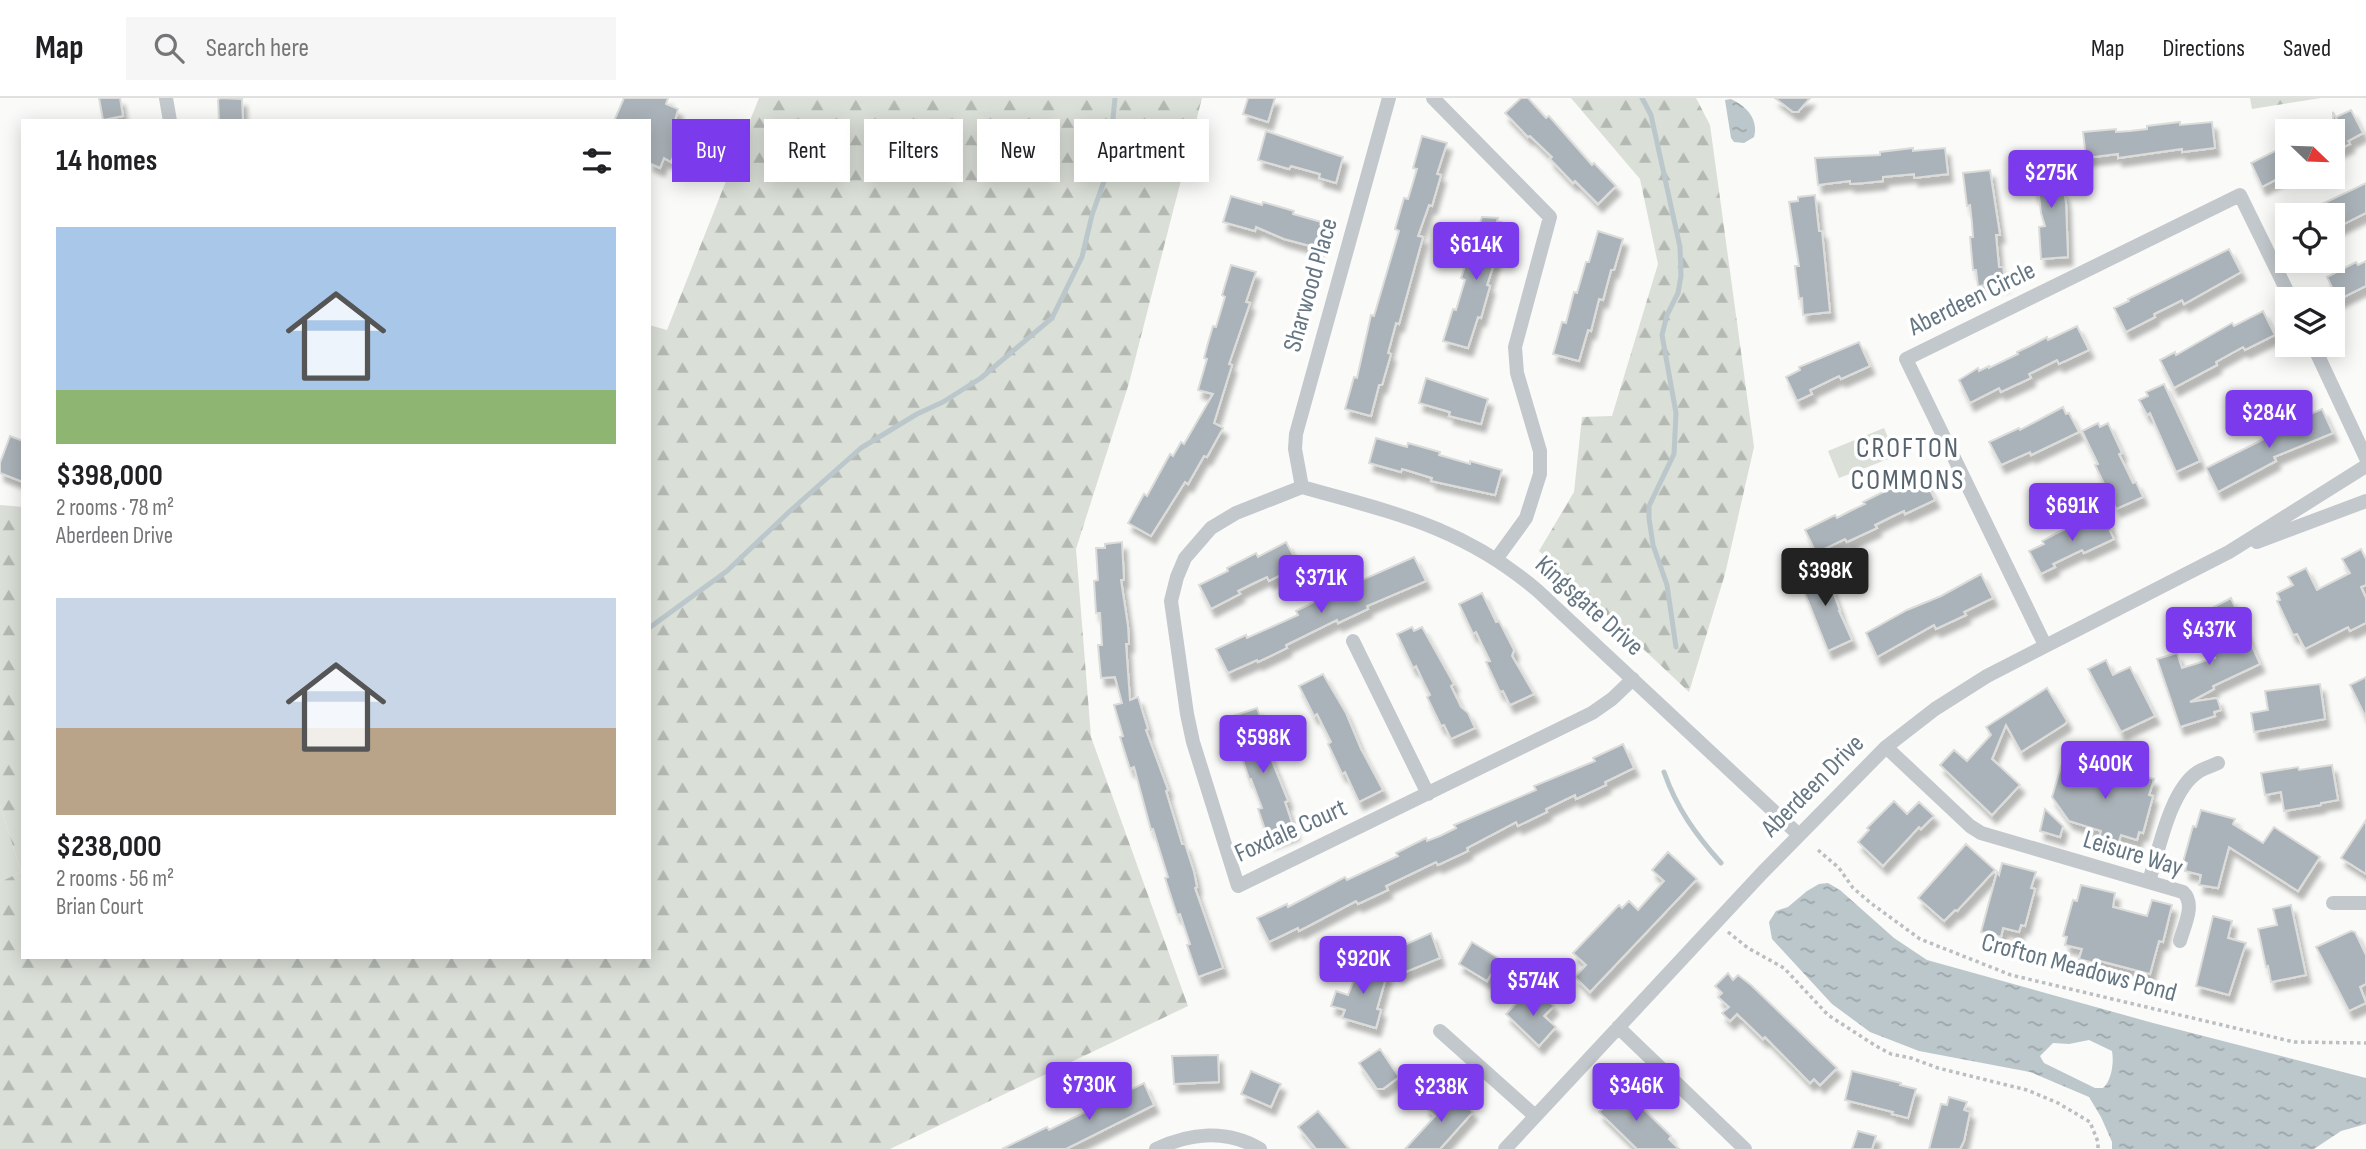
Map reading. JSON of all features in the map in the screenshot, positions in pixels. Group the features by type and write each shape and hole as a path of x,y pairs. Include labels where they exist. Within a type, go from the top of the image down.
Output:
{"street":[{"path":"166,98 170,119"},
{"name":"Sharwood Place","path":"1302,487 1295,449 1296,434 1389,98"},
{"path":"1433,98 1550,217 1515,347 1517,373 1540,451 1540,474 1526,518 1497,558"},
{"name":"Aberdeen Circle","path":"2045,645 1906,359 2240,195 2285,287"},
{"path":"2319,357 2366,458"},
{"name":"Aberdeen Drive","path":"1505,1149 1798,834 1886,747 1987,676 2229,552 2366,466"},
{"name":"Kingsgate Drive","path":"1302,487 1440,528 1497,558 1538,591 1798,834"},
{"name":"Foxdale Court","path":"1302,487 1236,513 1211,528 1185,558 1171,601 1193,742 1238,886 1592,713 1633,679"},
{"name":"Aberdeen Drive","path":"2229,552 2366,501"},
{"path":"1353,641 1428,794"},
{"name":"Leisure Way","path":"1886,747 1970,826 1982,833 2183,892 2189,897 2190,904 2180,941"},
{"path":"2148,881 2175,801 2198,771 2218,763"},
{"path":"2333,903 2366,903"},
{"path":"1618,1027 1745,1149"},
{"path":"1440,1031 1535,1116"},
{"path":"1156,1149 1168,1143 1212,1135 1228,1135 1245,1140 1259,1149"}],"path":[{"name":"Crofton Meadows Pond","path":"1818,850 1839,868 1853,888 1920,939 2011,975 2294,1042 2366,1043"},
{"path":"1716,922 1748,948 1784,968 1828,1015 1876,1046 1891,1054 2027,1090 2058,1103 2090,1122 2098,1149"}],"green space":[{"path":"759,98 1202,98 1197,119 1074,119 1074,182 1180,182 1129,383 1076,549 1091,737 1188,1006 890,1149 0,1149 0,882 21,872 21,959 651,959 651,326 667,330 726,182 750,182 750,121"},
{"path":"1571,98 1696,98 1710,125 1754,447 1725,574 1689,692 1539,551 1574,492 1582,417 1612,416 1658,264 1640,179"},
{"path":"2250,98 2321,98 2252,109"},
{"path":"1884,428 1896,456 1839,478 1828,451"},
{"path":"0,505 21,507 21,872 0,805"},
{"path":"0,805 21,872 0,882"}],"water":[{"path":"1731,99 1746,109 1755,124 1754,137 1744,143 1734,142 1731,138 1725,100"},
{"path":"1828,883 1840,890 1894,938 1927,960 2153,1023 2366,1078 2366,1124 2341,1131 2314,1149 2112,1149 2112,1142 2101,1117 2089,1097 2030,1072 1919,1051 1870,1032 1832,1004 1772,939 1769,922 1776,911 1788,907 1819,884","holes":["2089,1040 2112,1051 2112,1071 2103,1088 2095,1088 2044,1063 2040,1056 2053,1043 2069,1044"]}],"building":[{"path":"99,98 120,98 123,116 103,119"},
{"path":"624,98 668,98 666,104 678,109 676,119 672,119 672,160 671,162 664,158 660,168 651,164 651,119 615,119"},
{"path":"1248,98 1275,98 1268,122 1243,114"},
{"path":"1521,98 1528,98 1546,118 1549,116 1592,165 1594,163 1616,186 1598,204 1575,181 1573,183 1550,159 1552,157 1505,113"},
{"path":"1775,98 1810,98 1798,112 1793,112"},
{"path":"242,99 243,119 219,119 218,100"},
{"path":"2351,110 2363,133 2348,141 2350,144 2345,146 2345,119 2336,117"},
{"path":"2180,122 2180,125 2212,122 2215,148 2182,152 2182,149 2118,158 2118,154 2086,158 2083,132 2116,129 2116,132 2130,131"},
{"path":"1266,131 1343,157 1336,183 1319,178 1320,174 1258,160"},
{"path":"1422,136 1447,143 1437,174 1441,175 1432,206 1429,205 1418,236 1423,237 1371,416 1345,409 1354,377 1357,378 1371,315 1374,316 1399,231 1395,229 1404,198 1408,199 1417,169 1413,168"},
{"path":"1913,148 1913,151 1945,148 1948,174 1914,178 1914,174 1883,177 1883,181 1818,185 1815,158 1880,155 1880,152"},
{"path":"2275,151 2275,180 2262,187 2251,163"},
{"path":"2058,160 2061,192 2064,192 2066,203 2068,257 2041,259 2039,227 2045,226 2039,195 2035,195 2032,162"},
{"path":"1990,170 2000,235 1996,235 1999,267 2003,267 2005,283 1978,286 1976,270 1973,270 1970,237 1973,237 1972,223 1963,173"},
{"path":"2366,183 2366,213 2345,224 2345,203 2324,203"},
{"path":"1815,195 1819,231 1822,231 1830,312 1803,315 1789,202 1798,201 1798,197"},
{"path":"1231,196 1262,205 1263,202 1325,223 1318,248 1284,239 1256,227 1255,231 1223,222"},
{"path":"1482,217 1498,218 1497,221 1507,224 1487,285 1490,286 1481,318 1478,317 1468,348 1443,341 1453,309 1456,310 1465,280 1461,278"},
{"path":"1598,231 1623,239 1603,300 1599,299 1591,331 1588,330 1579,361 1553,354 1562,322 1566,323 1574,292 1577,293"},
{"path":"2229,249 2241,272 2184,304 2182,300 2154,314 2155,317 2126,332 2114,308"},
{"path":"2366,261 2366,286 2345,296 2345,287 2332,287 2327,277 2335,273 2345,273 2345,268 2356,262 2358,265"},
{"path":"1231,265 1256,272 1246,302 1250,303 1229,364 1232,365 1214,423 1223,428 1207,457 1204,456 1188,484 1185,482 1151,536 1128,523 1144,494 1147,496 1170,454 1173,456 1181,442 1184,444 1213,394 1198,390 1207,359 1204,358 1208,343 1225,297 1222,295"},
{"path":"2263,311 2275,335 2245,350 2243,347 2216,362 2217,365 2174,388 2160,360 2175,352 2176,355 2232,323 2234,326"},
{"path":"2077,326 2089,350 2059,364 2057,360 2029,374 2031,378 2001,392 1999,388 1970,403 1959,380 1978,368 1979,371 1989,368 2047,337 2048,340"},
{"path":"1859,342 1870,366 1841,379 1839,376 1810,390 1812,394 1797,401 1786,377 1800,370 1799,367"},
{"path":"1426,378 1488,399 1481,424 1449,416 1450,412 1419,403"},
{"path":"2164,384 2200,461 2176,472 2150,413 2147,415 2139,400 2148,396 2146,392"},
{"path":"2063,407 2079,432 2031,455 2030,452 2001,465 1989,442 2019,428 2020,430"},
{"path":"2322,409 2333,433 2274,457 2276,461 2218,492 2206,468 2264,439 2262,436"},
{"path":"2098,423 2100,427 2108,423 2122,453 2119,454 2143,497 2116,509 2082,431"},
{"path":"10,436 21,440 21,481 0,473 0,463"},
{"path":"1376,438 1407,447 1408,443 1470,464 1470,461 1502,470 1495,495 1431,481 1432,478 1406,470 1402,469 1401,472 1369,463"},
{"path":"1923,476 1935,500 1905,514 1904,511 1847,542 1845,539 1816,553 1805,530 1835,515 1837,518 1893,487 1894,490"},
{"path":"2105,515 2114,539 2084,553 2082,550 2053,564 2055,567 2041,574 2029,551 2044,544 2042,541 2055,534 2072,526 2073,530"},
{"path":"1122,542 1124,580 1121,580 1128,626 1129,644 1126,644 1130,700 1138,697 1182,844 1185,844 1194,872 1195,888 1223,968 1198,977 1180,914 1177,915 1165,878 1168,877 1153,829 1151,830 1134,767 1130,769 1120,737 1123,736 1114,705 1122,703 1115,677 1101,678 1098,645 1102,645 1100,613 1096,613 1094,581 1098,580 1096,548"},
{"path":"1286,542 1299,566 1269,581 1267,577 1252,584 1238,591 1240,594 1211,609 1199,585 1256,553 1258,557"},
{"path":"2361,549 2366,559 2366,585 2361,587 2366,598 2366,623 2350,631 2348,627 2305,649 2297,634 2293,635 2277,601 2280,600 2277,593 2293,585 2288,577 2306,568 2317,590 2350,573 2342,559"},
{"path":"1414,557 1426,581 1367,606 1368,609 1338,623 1337,620 1258,662 1257,660 1228,673 1216,649 1298,615 1296,611 1326,596 1328,600 1356,586 1355,583"},
{"path":"1823,564 1852,640 1828,651 1800,574"},
{"path":"1981,574 1993,598 1964,612 1966,615 1936,629 1934,625 1877,657 1866,633"},
{"path":"1482,593 1514,650 1512,656 1534,694 1510,705 1503,691 1500,692 1486,662 1490,661 1459,604"},
{"path":"2231,598 2260,664 2213,686 2214,689 2190,702 2217,698 2221,710 2214,712 2215,716 2180,727 2157,659 2177,653 2182,668 2215,658 2202,631 2220,623 2212,608"},
{"path":"1412,627 1414,631 1422,627 1454,684 1451,686 1461,707 1468,713 1475,728 1451,739 1444,725 1441,726 1427,697 1430,695 1416,666 1413,668 1397,634"},
{"path":"2106,660 2113,675 2130,667 2155,716 2121,732 2088,669"},
{"path":"1323,674 1346,713 1383,790 1359,802 1345,772 1342,774 1328,744 1331,742 1317,714 1314,716 1299,686"},
{"path":"2366,677 2366,718 2350,685"},
{"path":"2320,684 2325,719 2254,732 2251,713 2268,710 2265,691"},
{"path":"2047,688 2067,721 2021,752 2006,725 1992,759 2020,785 1992,815 1940,765 1954,750 1967,761 1991,735 1986,727"},
{"path":"1257,708 1268,739 1264,741 1288,801 1285,802 1295,832 1269,841 1258,809 1262,808 1239,748 1233,716"},
{"path":"1623,744 1634,768 1605,782 1606,785 1576,799 1575,795 1518,826 1516,822 1467,848 1468,851 1438,865 1436,862 1386,886 1388,890 1358,904 1356,901 1299,931 1298,928 1269,942 1257,918 1287,904 1288,907 1345,877 1347,880 1398,856 1396,853 1426,838 1427,841 1440,836 1456,828 1454,825 1536,790 1534,786 1595,761 1593,758"},
{"path":"2062,763 2118,779 2121,770 2154,779 2149,795 2153,796 2143,833 2139,832 2137,840 2121,835 2118,844 2099,839 2101,831 2069,821 2052,797"},
{"path":"2332,765 2338,800 2284,811 2281,792 2265,795 2261,773"},
{"path":"1894,801 1907,814 1919,802 1934,816 1921,829 1919,827 1883,866 1858,842 1869,830 1867,828"},
{"path":"2045,809 2063,826 2060,837 2040,831"},
{"path":"2201,810 2235,819 2233,824 2263,843 2274,827 2320,857 2298,891 2229,847 2218,888 2199,885 2201,875 2185,871 2187,863 2183,862 2193,826 2196,827"},
{"path":"2366,820 2366,874 2341,858"},
{"path":"1966,844 1995,870 1957,911 1944,921 1918,898"},
{"path":"1668,852 1697,879 1590,992 1575,977 1586,965 1573,953 1619,905 1622,908 1629,901 1638,910 1664,881 1652,870"},
{"path":"2002,863 2036,872 2031,888 2035,889 2025,926 2021,925 2019,932 2003,928 2001,937 1981,932 1997,872 1999,875"},
{"path":"2081,885 2115,893 2113,907 2147,916 2152,900 2172,905 2163,942 2159,941 2150,974 2100,961 2098,964 2079,959 2082,949 2065,945 2067,937 2063,936 2073,900 2077,901"},
{"path":"2291,905 2306,975 2271,982 2258,929 2277,925 2273,909"},
{"path":"2213,916 2232,921 2228,938 2246,943 2229,995 2196,986"},
{"path":"2351,931 2355,932 2366,955 2366,984 2360,987 2366,1003 2349,1011 2316,947"},
{"path":"1431,933 1440,958 1398,975 1389,952"},
{"path":"1472,942 1500,959 1487,981 1459,964"},
{"path":"1367,958 1387,974 1377,1009 1381,1010 1376,1028 1342,1018 1345,1010 1331,1006 1336,991 1348,995 1357,972"},
{"path":"1728,973 1733,980 1738,975 1751,985 1837,1068 1820,1085 1814,1079 1810,1083 1765,1037 1763,1039 1737,1014 1730,1021 1722,1013 1729,1007 1718,997 1722,993 1715,986"},
{"path":"1524,995 1534,1004 1543,995 1554,1006 1544,1016 1556,1027 1539,1046 1506,1014"},
{"path":"1380,1049 1399,1077 1383,1089 1377,1089 1359,1063"},
{"path":"1218,1055 1219,1082 1174,1084 1172,1056"},
{"path":"1251,1071 1281,1084 1271,1107 1241,1094"},
{"path":"1852,1071 1916,1089 1908,1118 1845,1100"},
{"path":"1144,1083 1154,1105 1066,1149 1002,1149 1047,1127 1049,1130"},
{"path":"1622,1088 1671,1136 1669,1139 1679,1149 1637,1149 1599,1112"},
{"path":"1454,1094 1473,1112 1440,1149 1405,1149 1435,1116 1425,1107 1435,1096 1445,1104"},
{"path":"1949,1097 1967,1102 1964,1110 1970,1112 1964,1141 1960,1149 1929,1149 1941,1104 1947,1105"},
{"path":"1318,1111 1349,1149 1316,1149 1298,1127"},
{"path":"1858,1131 1876,1136 1872,1149 1852,1149"}],"waterway":[{"path":"651,627 727,571 861,448 981,378 1052,318 1082,257 1092,215 1108,170 1115,98"},
{"path":"1642,98 1651,115 1680,247 1681,276 1678,293 1667,315 1662,335 1676,413 1674,454 1649,506 1653,545 1667,585 1676,647"},
{"path":"1664,772 1688,821 1721,863"}],"district":[{"name":"CROFTON COMMONS","path":"1908,464"}]}
